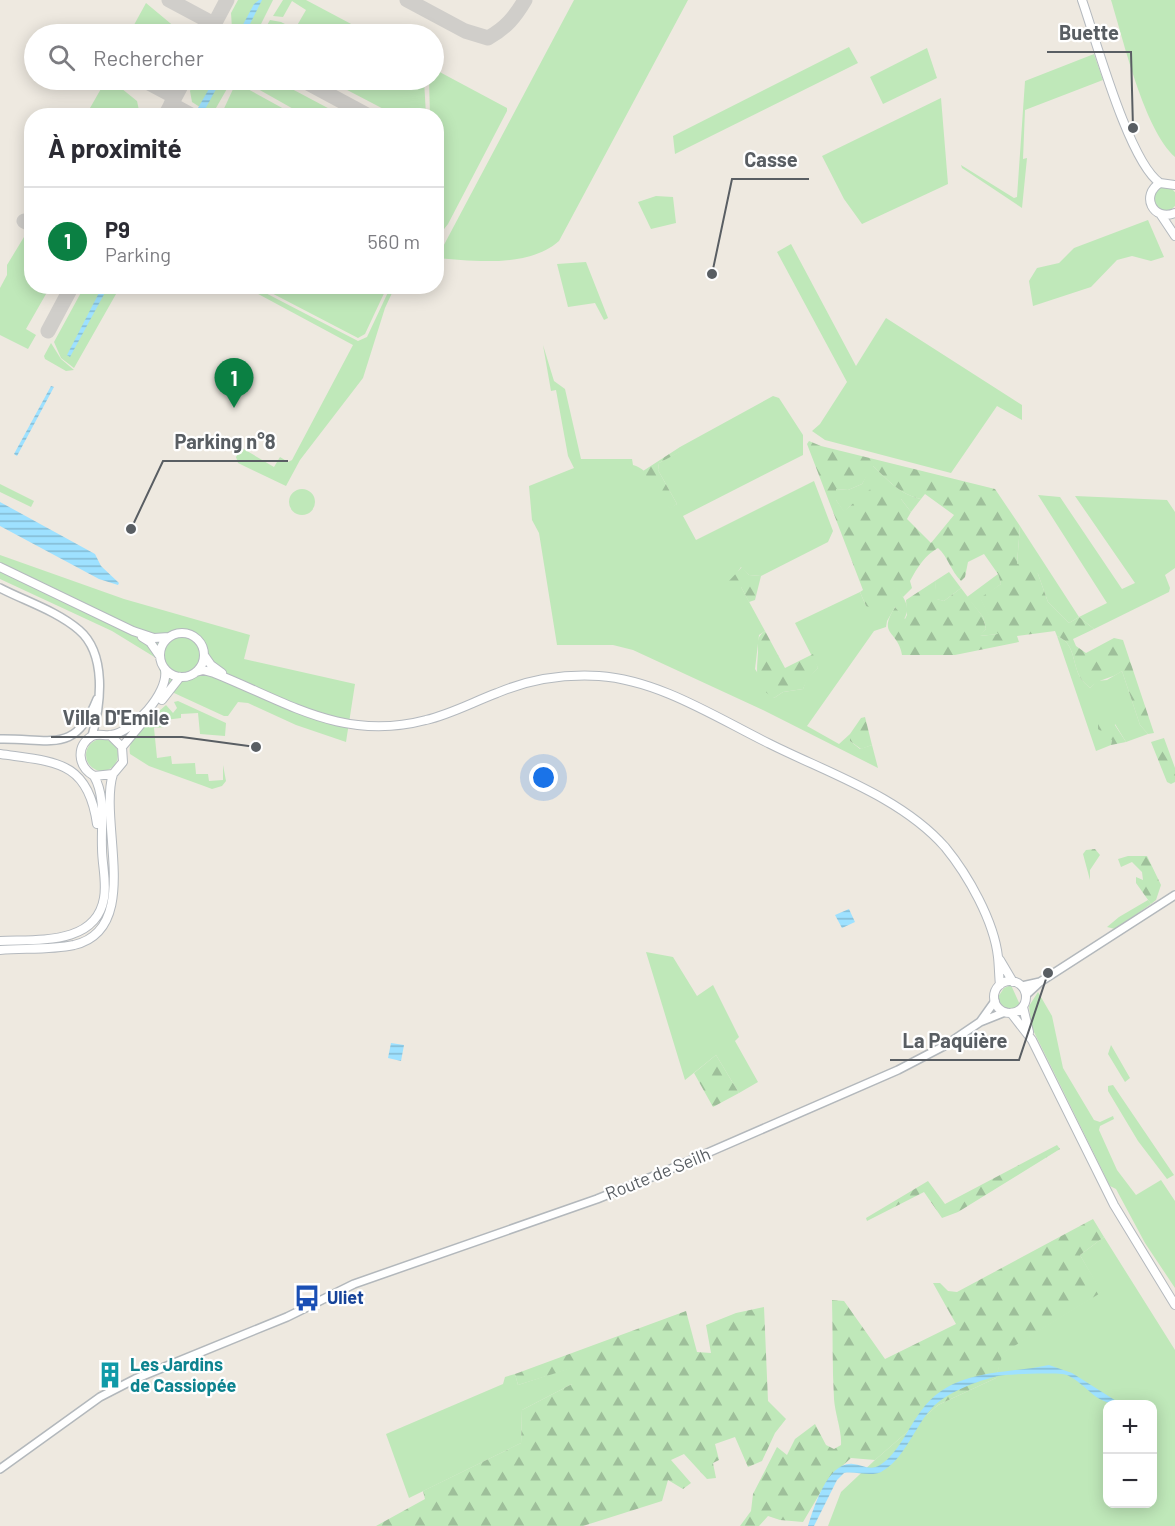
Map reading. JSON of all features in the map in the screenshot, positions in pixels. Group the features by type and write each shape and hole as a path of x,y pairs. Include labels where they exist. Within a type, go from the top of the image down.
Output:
{"main road":[{"path":"1082,0 1127,131 1142,166 1160,183 1175,185"},
{"path":"1127,131 1134,159 1149,183 1152,208 1161,215 1175,236"},
{"path":"1150,193 1160,183"},
{"path":"1161,215 1173,214 1175,229"},
{"path":"0,567 133,631 150,642 165,670 165,682 158,698 136,720 110,735 92,736 83,745 80,755 85,769 94,776 99,789 104,897 100,910 91,923 81,931 68,936 0,941"},
{"path":"133,631 154,638 169,637 180,633 189,634 200,642 204,655 211,665 231,680"},
{"path":"159,656 162,645 169,637"},
{"path":"196,672 204,655"},
{"path":"165,670 180,677"},
{"path":"122,747 180,677 196,672 208,671 313,717 346,724 375,726 425,721 510,688 554,677 601,676 650,687 864,790 920,823 944,846 964,873 980,902 999,959 1012,982"},
{"path":"0,950 74,945 90,937 108,918 114,894 109,801 113,774 123,762 122,747 110,735"},
{"path":"0,753 56,762 78,774 94,804 102,848"},
{"path":"94,776 113,774"},
{"path":"999,959 1000,985 995,993 995,1002 1032,1040"},
{"path":"1000,985 1012,982 1022,986 1026,995 1023,1007 1032,1040 1114,1205 1175,1305"},
{"path":"1008,1013 1023,1007"}],"street":[{"path":"0,588 68,622 88,640 99,669 98,714 92,736"},
{"path":"0,739 59,740 73,736 87,723 98,697"},
{"path":"1026,995 1040,982 1175,895"},
{"path":"1022,986 1040,982"},
{"name":"Route de Seilh","path":"980,1022 995,1002"},
{"name":"Route de Seilh","path":"0,1469 109,1391 287,1317 354,1284 597,1199 669,1170 898,1070 946,1046 980,1022 1008,1013"}],"green space":[{"path":"238,0 273,0 261,24 232,24 231,13"},
{"path":"283,0 306,0 351,24 298,24 306,10 292,1 283,17 273,16"},
{"path":"574,0 688,0 559,241 547,250 517,259 500,261 444,258 444,245"},
{"path":"1111,0 1175,0 1175,157 1154,127 1136,84"},
{"path":"146,3 171,24 134,24"},
{"path":"270,20 285,24 268,24"},
{"path":"849,47 858,63 675,154 673,136"},
{"path":"927,48 937,78 883,104 870,77"},
{"path":"1094,54 1103,80 1025,110 1023,159 1027,158 1022,208 962,168 961,165 1014,198 1017,197 1025,81"},
{"path":"444,74 507,108 444,229 444,108 430,108 429,90 444,90"},
{"path":"100,90 123,90 137,101 138,108 90,108"},
{"path":"226,90 216,108 201,108 192,102 190,91"},
{"path":"233,90 249,90 282,108 224,108"},
{"path":"260,90 294,90 328,108 292,108"},
{"path":"347,90 425,90 426,108 382,108"},
{"path":"941,98 948,184 862,224 844,199 822,156"},
{"path":"1165,187 1176,195 1176,203 1173,207 1165,211 1157,207 1153,199 1157,191"},
{"path":"656,196 673,197 676,223 651,229 638,202"},
{"path":"1148,220 1164,257 1151,261 1132,256 1117,260 1091,287 1033,306 1029,281 1037,268 1059,263 1074,248"},
{"path":"24,237 24,294 46,294 26,329 36,335 28,349 0,335 0,288 7,275 7,265"},
{"path":"791,244 856,366 886,318 1022,405 1022,420 997,406 951,473 825,440 812,431 820,424 847,382 777,252"},
{"path":"586,262 608,318 604,320 595,303 568,307 557,264"},
{"path":"80,294 116,294 74,368 61,358 54,342"},
{"path":"258,294 267,294 358,341 367,337 387,294 392,294 363,378 300,460 286,486 238,463 236,457 242,448 274,467 280,457 288,462 292,460 353,345"},
{"path":"273,294 384,294 365,334 358,338"},
{"path":"51,343 61,359 74,370 66,371 45,359 44,356"},
{"path":"543,345 554,381 565,389 581,459 632,459 633,465 639,467 650,477 670,508 677,504 658,470 659,463 679,452 680,447 773,396 779,398 803,435 803,455 683,516 696,540 814,481 833,531 828,542 761,576 749,575 741,567 728,587 741,587 765,631 759,635 755,669 774,698 783,692 803,689 807,678 818,668 795,623 860,592 866,606 889,595 895,586 907,606 904,619 895,607 886,627 874,631 807,726 839,744 850,734 850,741 860,749 872,745 878,768 765,711 633,650 613,645 557,645 539,533 532,520 529,486 574,468 568,456 556,390 551,391"},
{"path":"809,441 821,446 995,489 1020,526 1017,564 1027,562 1038,574 1048,602 1069,623 1079,617 1094,629 1073,639 1076,646 1086,653 1114,638 1123,640 1154,733 1148,734 1140,725 1122,671 1097,682 1090,688 1080,677 1067,643 1057,636 1055,631 1017,636 1019,642 955,655 902,655 897,641 888,628 890,616 895,607 905,619 906,600 935,581 937,599 944,601 961,588 983,617 986,629 980,636 998,634 980,598 1001,584 998,574 984,554 968,562 965,577 961,581 938,548 925,558 910,581 912,588 903,597 895,587 880,611 866,606 860,592 863,590 807,444","holes":["873,466 906,494 921,499 925,494 954,515 931,543 907,519 911,512 901,499 879,482 844,511 836,500 836,489 848,490 862,484"]},
{"path":"680,447 680,452 659,463 658,470 677,504 670,509 643,471"},
{"path":"872,465 900,490 921,499 911,512 901,499 851,505 844,512 836,500 836,489 848,490 862,484"},
{"path":"0,484 34,501 31,507 0,492"},
{"path":"302,489 311,493 315,502 311,511 302,515 293,511 289,502 293,493"},
{"path":"1038,495 1060,497 1122,589 1135,583 1075,496 1167,500 1175,512 1175,568 1165,575 1170,588 1169,592 1094,629 1079,617 1107,603"},
{"path":"1020,526 1079,617 1069,623 1048,602 1038,574 1017,564"},
{"path":"0,555 124,599 250,635 244,659 355,684 346,742 296,725 248,703 238,702 228,716 224,716 161,687 162,678 156,658 112,631 0,579"},
{"path":"742,567 749,575 761,576 755,600 749,602 741,587 728,588 728,582"},
{"path":"949,572 961,588 944,601 936,599 935,581"},
{"path":"998,574 1001,584 981,599 999,634 979,636 986,629 983,617 967,597"},
{"path":"765,631 785,668 813,654 818,668 808,678 803,689 783,692 774,698 762,689 757,673 758,643"},
{"path":"1057,636 1067,643 1080,677 1090,688 1097,681 1107,680 1122,671 1140,725 1148,734 1126,742 1115,724 1111,745 1096,751"},
{"path":"178,701 226,723 225,736 200,734 198,713 181,714 181,718 165,720 165,727 154,728 157,758 171,756 172,764 195,763 196,774 208,774 209,781 223,780 223,765 226,781 222,786 212,789 149,766 130,754 132,740 142,726 166,705 173,713 177,708 174,702"},
{"path":"1109,716 1126,742 1111,745 1112,740 1098,729 1098,720"},
{"path":"865,717 872,745 861,749 850,741 850,734 861,718"},
{"path":"1164,738 1175,768 1175,782 1171,784 1167,782 1151,742"},
{"path":"102,739 114,743 118,755 114,767 102,771 90,767 86,755 90,743"},
{"path":"1095,849 1100,855 1090,870 1090,880 1083,854 1086,850"},
{"path":"1128,856 1147,856 1161,885 1156,900 1151,904 1136,883 1136,877 1143,880 1142,872 1132,862 1121,867 1118,859"},
{"path":"1148,900 1151,904 1115,929 1107,927 1119,917"},
{"path":"646,952 673,957 697,996 713,985 739,1037 735,1041 758,1082 739,1093 716,1055 685,1080"},
{"path":"1011,985 1020,1005 1010,1010 1001,1005 998,997 1004,988"},
{"path":"1038,992 1052,1016 1063,1068 1094,1120 1100,1122 1113,1116 1114,1119 1100,1126 1099,1130 1117,1170 1136,1195 1161,1180 1175,1201 1175,1288 1145,1243 1116,1189 1110,1186 1032,1028 1029,1006"},
{"path":"1111,1045 1130,1078 1125,1082 1108,1054"},
{"path":"716,1055 739,1093 713,1107 694,1073"},
{"path":"1113,1085 1174,1175 1167,1179 1138,1141 1108,1091 1108,1086"},
{"path":"1057,1145 1060,1149 958,1212 942,1218 924,1192 867,1221 866,1218 928,1181 945,1204"},
{"path":"1093,1219 1104,1237 1080,1255 1102,1292 1003,1353 996,1378 938,1405 875,1460 851,1458 829,1478 803,1522 780,1520 768,1516 759,1526 740,1526 751,1511 753,1494 777,1447 787,1455 795,1439 815,1424 826,1445 834,1449 841,1445 834,1399 832,1300 844,1301 885,1359 956,1324 933,1283 940,1283 948,1291 957,1292"},
{"path":"1104,1237 1175,1350 1175,1526 828,1526 841,1492 938,1405 996,1378 1002,1353 1101,1292 1080,1255"},
{"path":"764,1307 768,1401 786,1419 775,1433 762,1461 748,1467 735,1437 715,1444 719,1460 713,1463 716,1478 707,1479 684,1454 671,1460 691,1483 683,1489 668,1480 662,1501 583,1526 376,1526 425,1499 423,1491 521,1443 522,1410 572,1384 572,1368 518,1385 515,1374 686,1311 697,1352 711,1353 706,1325 736,1313"},
{"path":"573,1367 572,1384 522,1410 521,1443 409,1498 386,1434 503,1384 505,1377 515,1374 518,1385"}],"water":[{"path":"262,0 250,24 243,24 254,4"},
{"path":"208,90 216,90 206,108 198,108"},
{"path":"98,294 104,294 70,357 67,355"},
{"path":"51,386 54,387 17,456 14,454"},
{"path":"0,502 95,554 101,566 119,583 118,585 99,579 0,526"},
{"path":"849,909 855,922 842,928 835,915"},
{"path":"391,1043 404,1045 401,1061 388,1058"},
{"path":"1049,1365 1072,1373 1115,1400 1098,1398 1074,1379 1062,1374 1003,1375 972,1384 938,1402 897,1459 881,1472 844,1473 837,1480 814,1526 808,1526 823,1487 836,1470 844,1465 853,1464 870,1468 877,1467 897,1448 921,1411 934,1397 963,1380"}],"taxiway":[{"path":"169,0 214,24"},
{"path":"214,24 227,0"},
{"path":"407,0 465,31 488,38 509,22 525,0"},
{"path":"162,90 175,97"},
{"path":"169,108 179,90"},
{"path":"321,90 354,108"},
{"path":"171,104 178,108"},
{"path":"48,331 68,294"}],"place":[{"name":"Buette","path":"1133,128"},
{"name":"Casse","path":"712,274"},
{"name":"P9","path":"234,408"},
{"name":"Parking n°8","path":"131,529"},
{"name":"Villa D'Emile","path":"256,747"},
{"name":"La Paquière","path":"1048,973"},
{"name":"Uliet","path":"307,1298"},
{"name":"Les Jardins de Cassiopée","path":"110,1375"}]}
